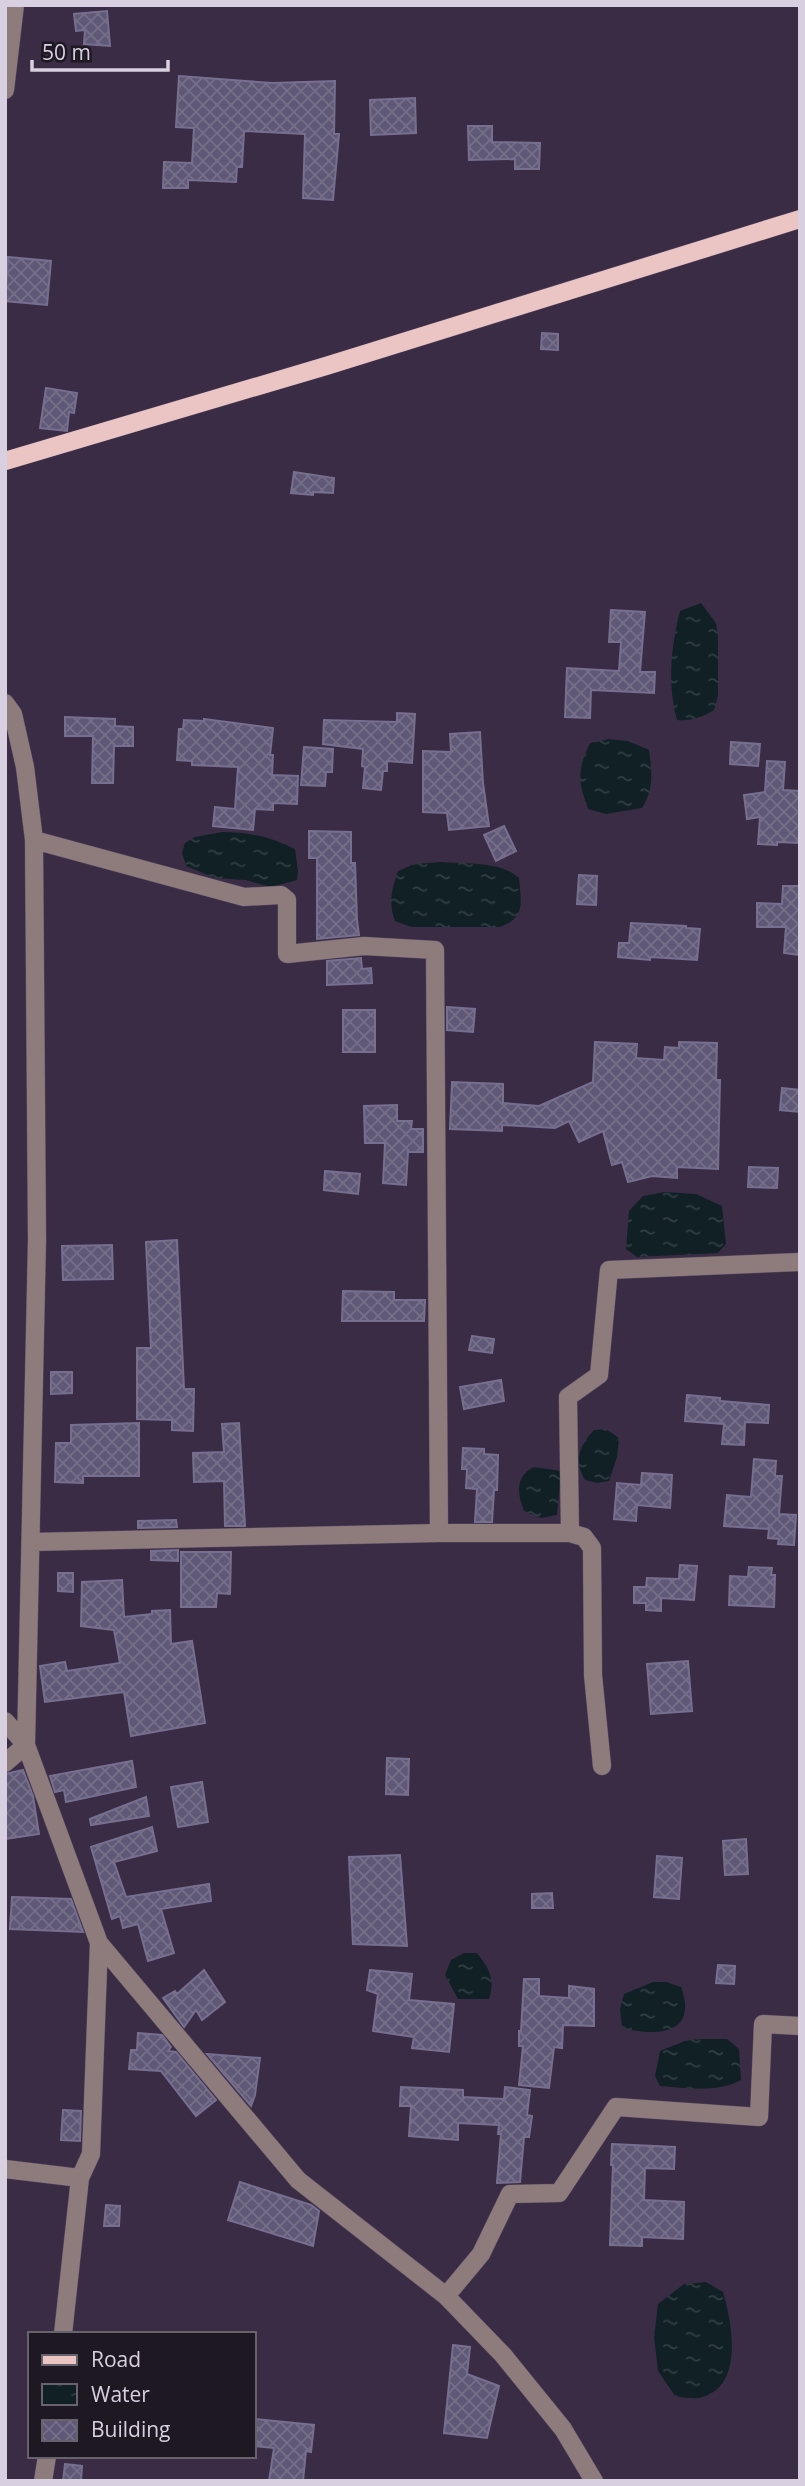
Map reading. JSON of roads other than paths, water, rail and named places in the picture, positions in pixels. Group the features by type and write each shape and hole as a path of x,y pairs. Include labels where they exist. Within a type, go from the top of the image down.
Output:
{"main road":[{"path":"5,461 326,366 800,219"}],"street":[{"path":"5,90 15,5"},
{"path":"5,703 13,714 34,840 37,1240 26,1745 5,1763"},
{"path":"34,840 244,897 281,895 287,900 287,954 364,946 435,950 439,1532"},
{"path":"570,1533 568,1397 598,1376 609,1270 800,1262"},
{"path":"31,1542 439,1532 570,1533 584,1537 592,1548 593,1675 602,1766"},
{"path":"5,1721 26,1745 99,1943 299,2180 446,2296 503,2355 563,2429 594,2481"},
{"path":"63,2332 80,2178 91,2154 99,1943"},
{"path":"446,2296 481,2254 510,2194 559,2193 616,2107 759,2117 763,2024 800,2026"},
{"path":"5,2169 80,2178"},
{"path":"43,2481 47,2458"}],"water":[{"path":"701,603 716,623 718,696 714,710 709,713 692,719 677,720 671,679 677,624 680,611"},
{"path":"609,739 628,741 649,750 650,787 642,808 606,814 588,809 580,776 583,761 590,743"},
{"path":"222,832 260,836 295,849 297,880 271,887 245,880 215,878 186,866 182,853 185,843 195,837"},
{"path":"414,864 483,864 512,873 519,878 521,902 518,914 500,927 411,927 395,921 392,896 398,871"},
{"path":"665,1192 696,1194 722,1206 726,1244 718,1253 637,1257 626,1249 629,1211 643,1196"},
{"path":"606,1429 619,1438 617,1457 609,1481 597,1483 585,1480 579,1466 582,1447 594,1430"},
{"path":"534,1467 561,1471 557,1515 541,1518 524,1511 519,1486 523,1475"},
{"path":"464,1953 477,1953 485,1964 491,1980 489,1999 458,1999 445,1975 451,1960"},
{"path":"653,1982 666,1982 681,1987 685,2003 683,2018 678,2025 661,2032 622,2028 620,2009 624,1994"},
{"path":"727,2039 739,2049 741,2080 712,2088 660,2086 655,2076 660,2051 687,2040"},
{"path":"706,2282 723,2292 731,2335 730,2366 725,2379 716,2390 700,2398 675,2396 658,2371 654,2337 658,2304 684,2284"}]}
